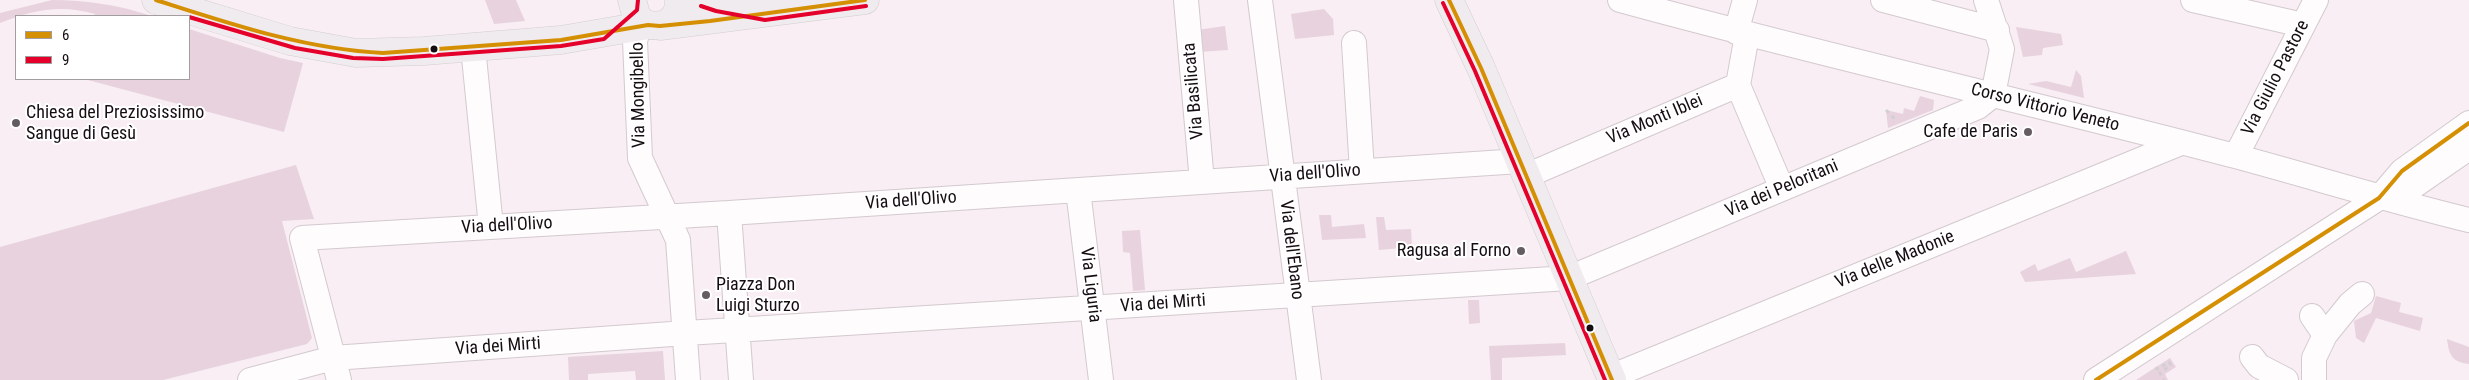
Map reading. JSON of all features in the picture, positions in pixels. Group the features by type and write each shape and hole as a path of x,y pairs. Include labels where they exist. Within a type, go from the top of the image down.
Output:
{"main road":[{"path":"156,0 290,41 347,51 383,53 561,40 602,33 639,12 765,14 865,0"},
{"path":"639,12 666,24 676,15 679,0"},
{"path":"702,0 765,14"},
{"path":"1455,5 1611,378"}],"street":[{"name":"Via Basilicata","path":"1186,0 1202,182"},
{"name":"Via dell'Ebano","path":"1260,0 1309,380"},
{"name":"Corso Vittorio Veneto","path":"1620,0 1742,33 2236,156 2379,198 2469,220"},
{"path":"1745,0 1738,85 1782,189"},
{"path":"1883,0 1944,8 1997,30"},
{"path":"1986,0 2002,49 1993,95"},
{"path":"2193,0 2303,25"},
{"name":"Via Giulio Pastore","path":"2236,156 2316,0"},
{"name":"Via Mongibello","path":"639,12 635,41 640,158 678,240 688,380"},
{"path":"1354,43 1362,170"},
{"path":"473,47 491,227"},
{"name":"Via Monti Iblei","path":"1523,169 1738,85"},
{"name":"Via dei Peloritani","path":"1569,278 1978,107 1993,95"},
{"path":"2379,198 2402,171 2469,123"},
{"name":"Via delle Madonie","path":"1611,378 2181,143"},
{"path":"2096,380 2379,198 2414,186 2469,148"},
{"path":"640,158 644,218"},
{"name":"Via dell'Olivo","path":"336,369 302,238 668,217 1362,170 1523,169"},
{"name":"Via Liguria","path":"1078,190 1101,380"},
{"path":"729,213 747,330 741,380"},
{"name":"Via dei Mirti","path":"250,380 336,369 686,333 1569,278"},
{"path":"2314,380 2314,358 2319,326 2362,294"},
{"path":"2252,356 2259,366 2286,380"}],"path":[{"path":"1886,110 1895,119"},
{"path":"2156,367 2157,369 2169,362 2171,365 2160,373 2164,380"}],"shaded area":[{"path":"52,0 102,4 148,15 94,15 70,9 58,9 15,15 15,18 0,23 0,13"},
{"path":"485,0 516,0 525,21 494,24"},
{"path":"1324,9 1333,19 1334,35 1295,39 1291,14"},
{"path":"1225,26 1228,50 1199,52 1197,30"},
{"path":"2016,27 2061,34 2063,45 2043,48 2042,55 2023,57"},
{"path":"190,29 280,58 303,63 284,132 88,80 190,80"},
{"path":"2076,70 2081,76 2084,98 2028,84 2046,81 2071,87"},
{"path":"1920,96 1934,100 1933,110 1888,128 1886,110 1903,114 1904,108 1914,111"},
{"path":"296,165 314,219 282,221 312,338 307,344 163,380 0,380 0,247"},
{"path":"1319,215 1331,215 1332,227 1364,224 1366,238 1322,240"},
{"path":"1376,217 1384,217 1386,230 1411,229 1412,247 1379,250"},
{"path":"1140,230 1145,290 1133,291 1130,253 1123,252 1122,231"},
{"path":"2126,251 2136,274 2025,282 2020,272 2035,264 2038,271 2070,258 2076,272"},
{"path":"2376,296 2401,303 2399,312 2423,318 2420,331 2376,318 2364,343 2356,338 2354,321 2371,313"},
{"path":"1468,300 1479,300 1480,323 1469,324"},
{"path":"2447,339 2469,347 2469,364 2459,362 2452,357"},
{"path":"1565,343 1566,355 1502,358 1502,380 1491,380 1489,346"},
{"path":"663,351 665,380 636,380 635,371 588,374 588,380 569,380 568,357"},
{"path":"2170,358 2176,367 2165,374 2168,380 2136,380"}],"transit line":[{"name":"6","path":"156,0 296,41 354,51 383,53 561,40 648,25 660,26 710,21 865,0"},
{"name":"9","path":"190,17 295,48 353,58 383,59 561,46 604,39 637,10 638,0"},
{"name":"6","path":"1449,0 1481,68 1612,380"},
{"name":"9","path":"1443,3 1475,71 1605,380"},
{"name":"9","path":"701,6 716,11 765,20 866,6"},
{"name":"6","path":"2096,380 2379,198 2402,171 2469,123"}],"place":[{"name":"Chiesa del Preziosissimo Sangue di Gesù","path":"16,123"},
{"name":"Cafe de Paris","path":"2028,132"},
{"name":"Ragusa al Forno","path":"1521,251"},
{"name":"Piazza Don Luigi Sturzo","path":"706,295"}]}
